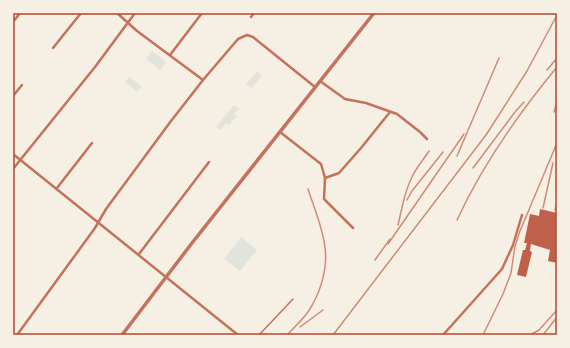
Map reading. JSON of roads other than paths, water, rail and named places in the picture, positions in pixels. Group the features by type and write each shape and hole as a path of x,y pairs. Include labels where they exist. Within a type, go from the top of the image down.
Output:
{"street":[{"path":"13,22 20,13"},
{"path":"53,48 81,13"},
{"path":"116,13 203,80"},
{"path":"13,169 135,13"},
{"path":"170,55 202,13"},
{"path":"251,17 254,13"},
{"path":"122,335 319,81 374,13"},
{"path":"18,335 106,209 167,126 238,39 247,35 253,37 315,87"},
{"path":"319,81 345,99 366,103 397,114 427,139"},
{"path":"13,96 22,85"},
{"path":"324,178 339,173 390,112"},
{"path":"280,132 321,164 324,178 324,199 353,228"},
{"path":"57,188 92,143"},
{"path":"13,154 238,335"},
{"path":"139,254 209,162"},
{"path":"443,335 502,269 513,245 522,215"}],"lane":[{"path":"259,335 293,299"}],"railway":[{"path":"333,335 486,135 527,71 557,15"},
{"path":"457,156 499,58"},
{"path":"547,70 557,58"},
{"path":"457,220 478,180 502,140 557,67"},
{"path":"473,168 524,102"},
{"path":"554,112 557,102"},
{"path":"388,244 464,134"},
{"path":"483,335 503,294 511,273 515,246 520,231 557,143"},
{"path":"398,225 409,183 429,151"},
{"path":"407,200 412,191 443,152"},
{"path":"543,208 553,163"},
{"path":"287,335 308,312 316,297 324,273 326,256 324,241 308,189"},
{"path":"555,210 557,202"},
{"path":"375,260 390,239"},
{"path":"300,327 323,310"},
{"path":"530,335 539,330 557,310"},
{"path":"543,335 557,317"}]}
